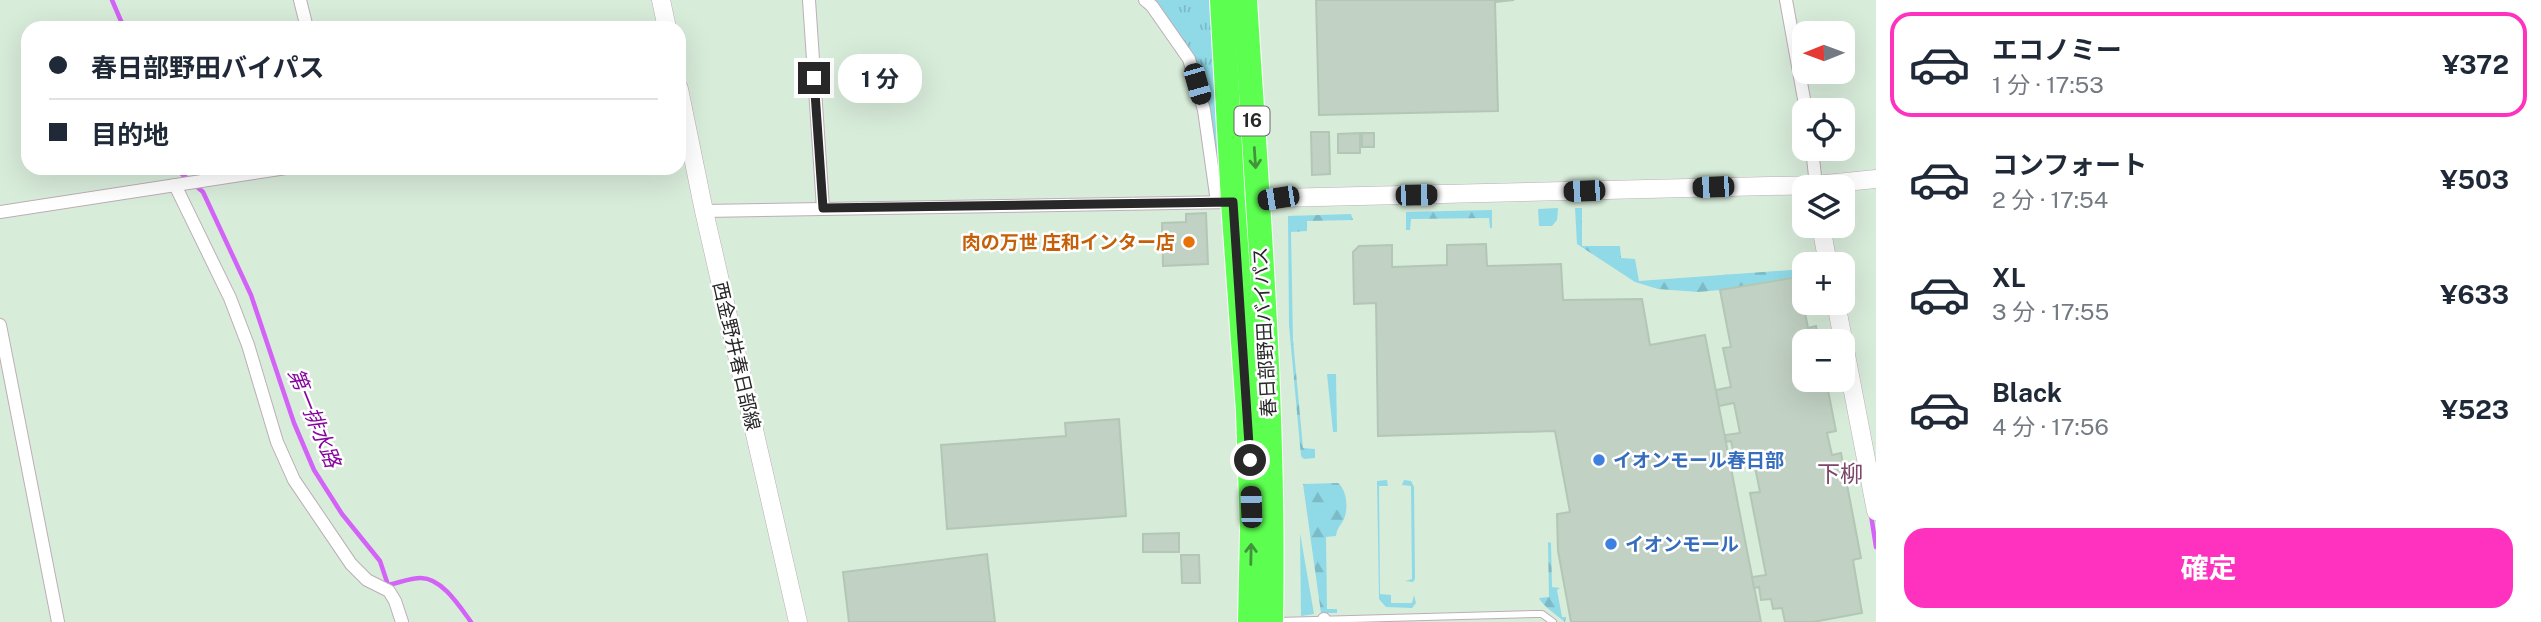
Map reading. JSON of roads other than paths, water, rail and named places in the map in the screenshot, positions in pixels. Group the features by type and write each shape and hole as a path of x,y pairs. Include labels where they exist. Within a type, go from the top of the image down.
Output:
{"highway":[{"name":"春日部野田バイパス","path":"1222,0 1225,202 1248,412 1252,531 1250,622"},
{"name":"春日部野田バイパス","path":"1245,0 1268,389 1272,533 1271,622"}],"street":[{"path":"300,0 305,21"},
{"path":"661,0 666,21"},
{"path":"809,0 823,208"},
{"path":"1145,0 1189,59 1225,202"},
{"path":"1786,0 1804,98"},
{"name":"西金野井春日部線","path":"686,132 798,622"},
{"path":"0,212 240,175"},
{"path":"1855,181 1876,179"},
{"path":"175,185 230,298 248,345 276,442 294,480 351,564 367,580 389,592 396,601 402,622"},
{"path":"704,211 1258,202 1278,198 1792,187"},
{"path":"1838,315 1876,511"},
{"path":"0,325 58,622"}],"lane":[{"path":"1271,622 1542,614 1553,622"}],"waterway":[{"name":"第一排水路","path":"112,0 121,21"},
{"name":"第一排水路","path":"183,175 203,192 251,295 294,423 314,470 342,514 380,561 388,585 413,579 429,579 450,594 471,622"},
{"path":"1871,515 1876,547"}],"place":[{"name":"肉の万世 庄和インター店","path":"1189,242"},
{"name":"イオンモール春日部","path":"1599,460"},
{"name":"イオンモール","path":"1611,544"}],"district":[{"name":"下柳","path":"1840,474"}]}
